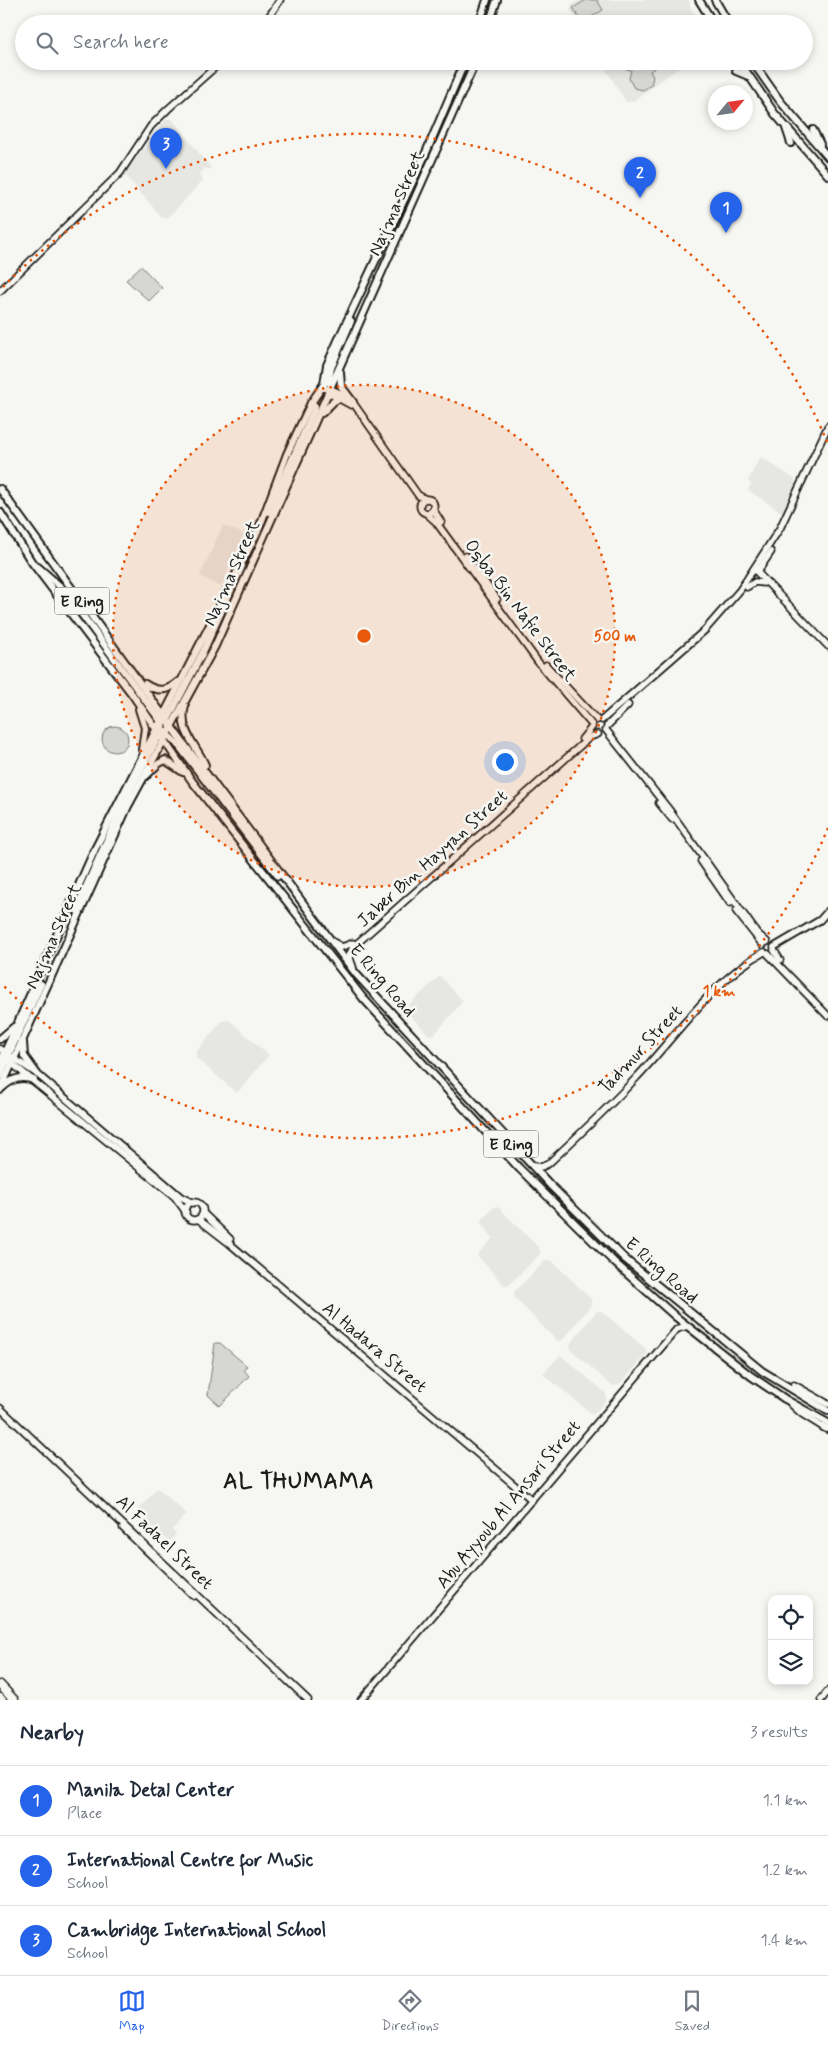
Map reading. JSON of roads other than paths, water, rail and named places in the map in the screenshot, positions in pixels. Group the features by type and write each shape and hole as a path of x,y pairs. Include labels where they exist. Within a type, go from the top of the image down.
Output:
{"highway":[{"path":"0,1685 14,1700"}],"main road":[{"path":"483,15 487,0"},
{"path":"492,15 497,0"},
{"path":"699,0 708,15"},
{"path":"713,0 723,15"},
{"name":"Najma Street","path":"0,1090 6,1057 20,1020 95,849 140,760 187,697 215,646 316,422 327,389 327,365 461,70"},
{"name":"Najma Street","path":"6,1057 24,1036 141,780 183,678 204,640 235,572 265,515 287,454 311,403 327,389 339,371 472,70"},
{"path":"745,70 786,127 828,175"},
{"path":"758,70 780,101 827,156"},
{"path":"736,71 750,77"},
{"path":"786,127 791,144"},
{"path":"813,130 827,156"},
{"path":"815,143 817,151 828,164"},
{"path":"327,389 331,368 374,269 373,265"},
{"path":"343,340 333,368 335,373 339,371 341,386 353,402"},
{"path":"316,422 332,402 341,398"},
{"path":"265,533 268,515 314,410 315,406 311,403"},
{"name":"E Ring Road","path":"0,489 141,682 192,781 363,998 526,1175 594,1243 676,1317 751,1376 827,1427"},
{"name":"E Ring Road","path":"0,512 31,561 132,694 209,776 356,974 550,1186 625,1258 712,1333 768,1376 828,1411"},
{"path":"72,930 81,898 124,802 206,645 246,554"},
{"path":"31,561 62,589 269,866 290,887"},
{"path":"141,682 152,689 162,691 173,687 183,678"},
{"path":"132,694 143,718 145,728 140,760"},
{"path":"187,697 183,727 209,776"},
{"path":"141,780 165,760 181,769 192,781"},
{"path":"0,1076 6,1057 56,949 64,922"},
{"path":"0,1039 9,1033 20,1020"},
{"path":"0,1090 14,1079 36,1077 24,1056 24,1036"}],"street":[{"path":"270,15 280,0"},
{"path":"0,291 120,173 160,116 212,70"},
{"path":"327,389 353,402 418,495 425,500 430,500 433,509 426,513 420,509 418,498 361,418 350,405 327,389"},
{"name":"Jaber Bin Hayyan Street","path":"356,974 349,956 353,947 590,737 603,731 614,718 707,633 747,587 795,502 828,426"},
{"name":"Jaber Bin Hayyan Street","path":"327,937 342,947 351,945 563,757 587,735 592,726 705,630 765,561 828,434"},
{"path":"420,505 425,500"},
{"name":"Oqba Bin Nafie Street","path":"433,509 542,661 600,720 603,731"},
{"name":"Oqba Bin Nafie Street","path":"426,513 436,522 538,662 592,726 603,731"},
{"path":"765,561 765,582"},
{"path":"755,573 828,646"},
{"path":"747,587 754,582 765,582"},
{"path":"603,731 668,814 745,924 828,1016"},
{"name":"Tadmur Street","path":"548,1164 637,1078 689,1018 723,984 768,948 820,920 828,911"},
{"path":"768,948 828,1011"},
{"path":"6,1057 36,1077 181,1197 200,1205 203,1213 198,1219 190,1219 175,1197 36,1077"},
{"path":"530,1164 539,1167 548,1164"},
{"path":"548,1164 545,1174 550,1186"},
{"path":"186,1212 188,1206 193,1203"},
{"name":"Al Hadara Street","path":"203,1213 239,1247 533,1499"},
{"name":"Al Hadara Street","path":"198,1219 222,1237 533,1499"},
{"path":"676,1317 677,1328 688,1326"},
{"name":"Abu Ayyoub Al Ansari Street","path":"361,1700 677,1328"},
{"path":"794,1385 828,1404"},
{"name":"Al Fadael Street","path":"0,1408 308,1700"},
{"path":"59,1466 62,1471 111,1515 146,1551 303,1700"},
{"path":"146,1551 158,1560 161,1559"},
{"path":"821,1700 828,1691"}],"place":[{"name":"Cambridge International School","path":"166,169"},
{"name":"International Centre for Music","path":"640,198"},
{"name":"Manila Detal Center","path":"726,233"}],"district":[{"name":"AL THUMAMA","path":"299,1480"}]}
